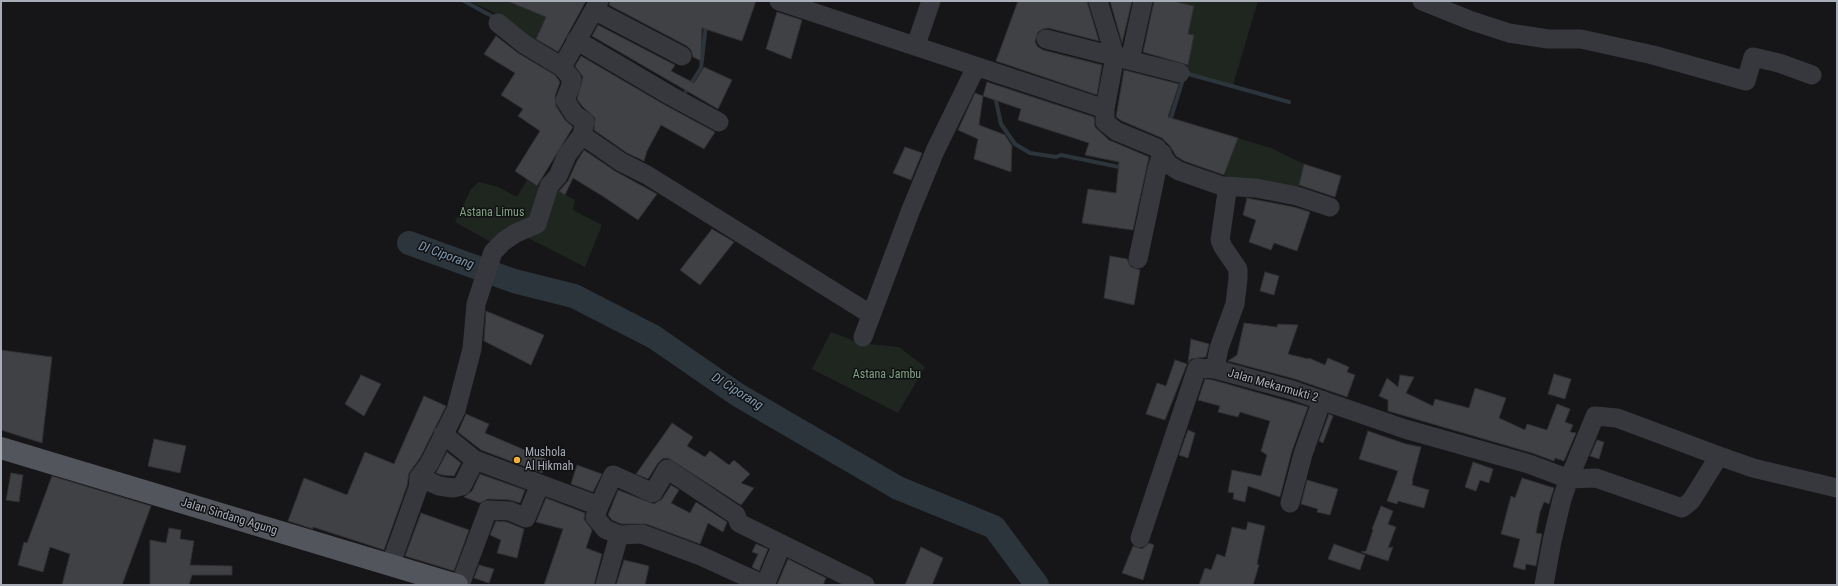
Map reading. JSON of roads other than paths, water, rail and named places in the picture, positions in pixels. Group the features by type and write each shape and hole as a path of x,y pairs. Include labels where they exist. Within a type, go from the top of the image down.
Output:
{"main road":[{"name":"Jalan Sindang Agung","path":"1,448 457,585"}],"street":[{"path":"779,1 916,45 1105,109"},
{"path":"916,45 931,1"},
{"path":"1098,1 1122,58"},
{"path":"1143,1 1105,109 1105,122 1109,127 1157,148 1162,153 1168,164 1179,171 1222,186 1256,188 1297,196 1330,207"},
{"path":"1422,1 1472,22 1509,33 1548,39 1581,39 1653,55 1746,81 1753,56 1779,63 1812,75"},
{"path":"562,67 596,5 682,56"},
{"path":"390,566 418,488 419,477 428,464 456,410 469,366 476,304 493,252 504,241 516,233 537,224 549,186 558,176 567,155 582,135 585,122 574,114 565,100 572,79 562,67 524,44 498,23"},
{"path":"1046,39 1180,73"},
{"path":"576,40 671,96 719,122"},
{"path":"863,337 870,314 935,151 976,66"},
{"path":"582,135 621,162 647,175 870,314"},
{"path":"1138,259 1157,169 1162,153"},
{"name":"Jalan Mekarmukti 2","path":"1222,186 1227,192 1227,198 1220,240 1222,247 1238,269 1238,279 1235,304 1219,348 1215,369 1292,390 1405,429 1529,464 1570,479"},
{"path":"1140,538 1197,368 1215,369"},
{"path":"1290,504 1303,454 1322,400"},
{"path":"1544,585 1562,499 1595,416 1617,418 1753,468 1837,488"},
{"path":"443,434 475,460 599,506"},
{"path":"1570,479 1596,478 1682,508 1691,501 1719,456"},
{"path":"419,477 439,486 453,488 462,486 475,460"},
{"path":"782,544 765,585 701,556 642,534 619,536 605,529 595,517 613,475 653,493 667,469 736,515 739,523 782,544 865,585"},
{"path":"460,585 488,510 510,511 526,518 540,484"},
{"path":"605,585 619,536"}],"waterway":[{"path":"464,1 497,19"},
{"path":"686,91 701,68 706,24"},
{"path":"1170,121 1185,73 1289,102"},
{"path":"995,96 1001,124 1015,144 1030,153 1056,157 1061,155 1124,168"},
{"name":"DI Ciporang","path":"409,243 514,281 574,296 654,337 738,395 898,488 994,527 1037,585"}],"place":[{"name":"Mushola Al Hikmah","path":"517,460"}],"park label":[{"name":"Astana Limus","path":"492,213"},
{"name":"Astana Jambu","path":"887,375"}]}
